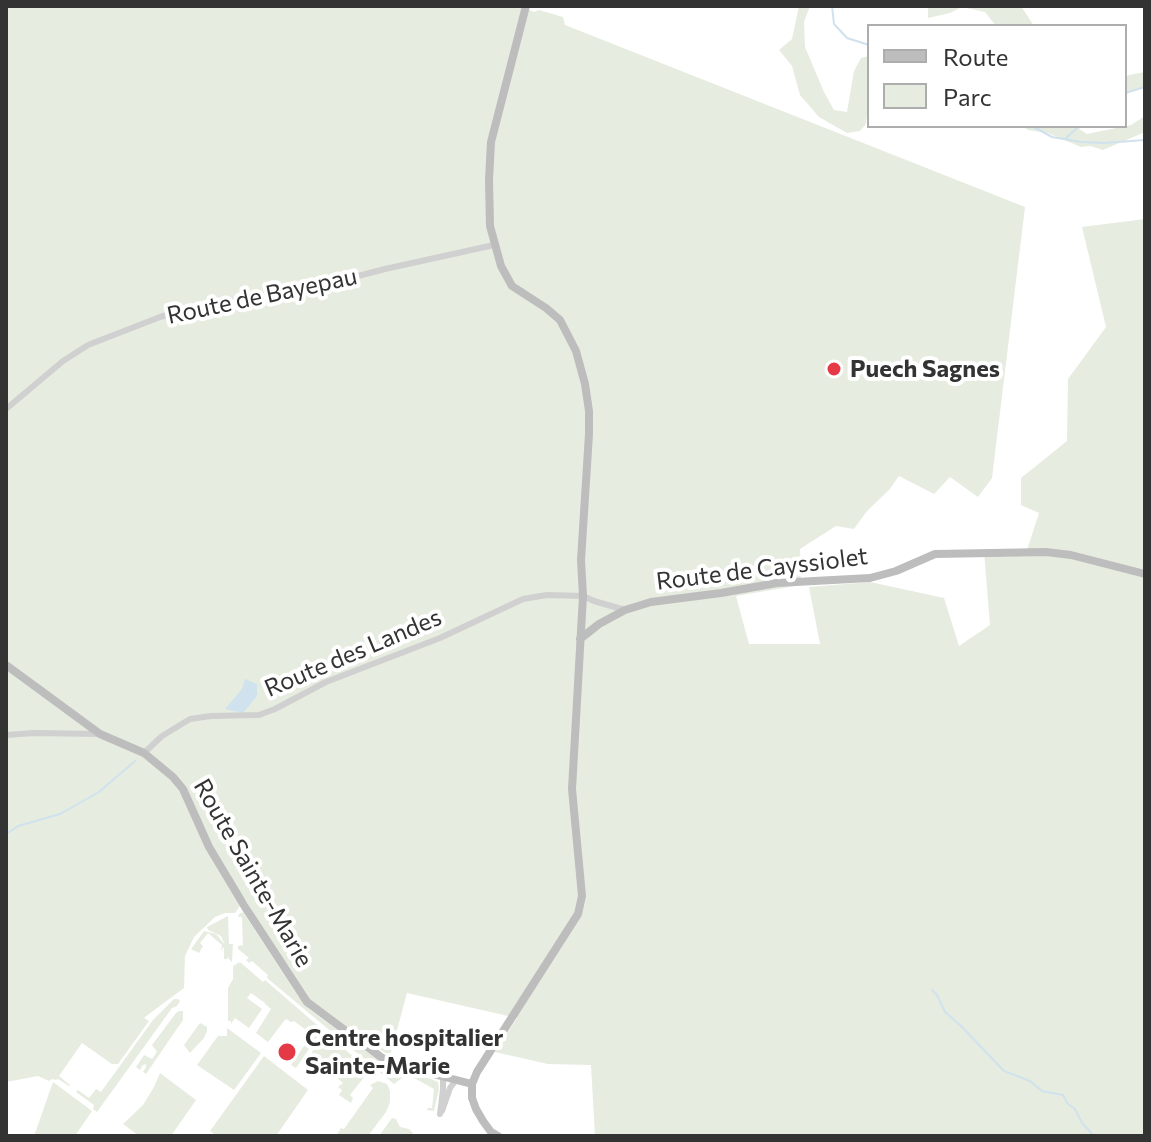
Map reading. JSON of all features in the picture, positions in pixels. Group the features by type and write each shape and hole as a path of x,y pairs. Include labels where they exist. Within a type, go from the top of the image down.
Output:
{"street":[{"path":"498,1136 491,1132 476,1109 472,1084 578,914 582,896 572,789 589,411 576,351 565,328 546,308 512,286 501,266 490,226 491,142 526,6"},
{"name":"Route de Bayepau","path":"6,409 63,361 88,345 160,317 331,283 494,245"},
{"name":"Route de Cayssiolet","path":"580,639 625,610 671,598 777,583 870,578 896,571 935,554 1046,552 1071,555 1145,574"},
{"name":"Route des Landes","path":"144,753 162,736 190,719 245,717 267,712 326,682 440,638 523,599 547,595 583,596 625,610"},
{"name":"Route Sainte-Marie","path":"6,665 100,734 144,753 173,777 183,789 209,847 258,929 307,1002 381,1057 398,1065 472,1084"},
{"path":"6,735 100,734"},
{"path":"443,1076 440,1114 456,1080"}],"green space":[{"path":"6,6 519,6 563,17 565,25 1025,207 992,478 978,497 950,477 934,494 899,476 854,529 836,526 800,549 801,585 736,596 749,644 820,644 809,587 870,582 944,598 959,646 990,625 984,551 1027,550 1039,513 1021,505 1021,478 1067,441 1068,379 1106,327 1082,227 1145,219 1145,1136 595,1136 591,1065 548,1064 495,1052 517,1018 407,993 390,1056 310,1002 245,899 229,886 240,906 235,913 215,917 194,937 185,956 184,988 144,1018 149,1021 118,1064 112,1064 82,1043 59,1076 69,1086 58,1079 49,1081 38,1076 6,1082"},
{"path":"799,6 810,6 804,22 805,47 834,110 847,112 854,71 861,58 867,56 867,115 866,124 860,131 847,133 819,117 800,95 792,66 779,50 792,39"},
{"path":"928,6 1021,6 1033,24 994,24 985,12 962,7 928,18"},
{"path":"1145,72 1145,87 1127,94 1129,75"},
{"path":"1145,116 1145,132 1103,150 1081,147 1048,133 1025,128 1080,128 1087,134 1131,125"},
{"path":"243,912 309,1009 373,1056 438,1082 434,1111 427,1110 432,1108 434,1089 407,1074 394,1084 267,978 268,975 252,961 249,963 246,960 249,958 238,949 243,945 242,917 238,917"},
{"path":"228,916 229,944 233,944 232,962 227,957 224,959 224,947 221,950 222,945 208,933 200,943 203,946 199,953 191,949 204,931 216,934 225,945 221,936 207,927"},
{"path":"240,962 316,1024 318,1036 296,1068 291,1065 310,1037 294,1021 286,1019 268,1042 256,1033 271,1009 251,993 247,998 262,1009 249,1028 235,1018 231,1024 228,1021 228,988 233,979 233,966"},
{"path":"174,999 180,1001 177,1006 172,1008 97,1112 93,1109 94,1105 76,1092 78,1090 89,1098 96,1089 101,1092 153,1020"},
{"path":"179,1011 183,1011 183,1020 146,1074 143,1072 146,1064 140,1070 136,1067 144,1055 152,1059 157,1052 152,1045"},
{"path":"200,1023 207,1027 207,1031 190,1053 184,1045"},
{"path":"227,1028 261,1053 234,1090 197,1065 218,1036 227,1036"},
{"path":"326,1034 372,1072 350,1095 353,1098 351,1103 339,1095 342,1090 338,1087 343,1083 330,1072 333,1066 329,1064 325,1068 308,1058"},
{"path":"264,1056 308,1090 276,1136 217,1136 210,1131"},
{"path":"160,1073 196,1100 171,1136 139,1136 123,1124 143,1105"},
{"path":"378,1081 387,1084 390,1102 368,1136 336,1136 373,1088 370,1085"},
{"path":"53,1082 92,1111 75,1136 34,1136"},
{"path":"392,1118 400,1127 409,1129 413,1133 411,1136 379,1136"}],"water":[{"path":"245,679 257,684 257,696 243,713 225,709 242,689"}],"waterway":[{"path":"832,6 834,24 847,38 867,44"},
{"path":"1127,92 1145,87"},
{"path":"1036,128 1052,137 1081,142 1145,140"},
{"path":"1065,139 1077,128"},
{"path":"6,834 18,826 60,814 99,792 135,761"},
{"path":"932,990 945,1012 1004,1071 1030,1081 1042,1091 1063,1095 1094,1136"}],"place":[{"name":"Puech Sagnes","path":"834,369"},
{"name":"Centre hospitalier Sainte-Marie","path":"287,1052"}]}
